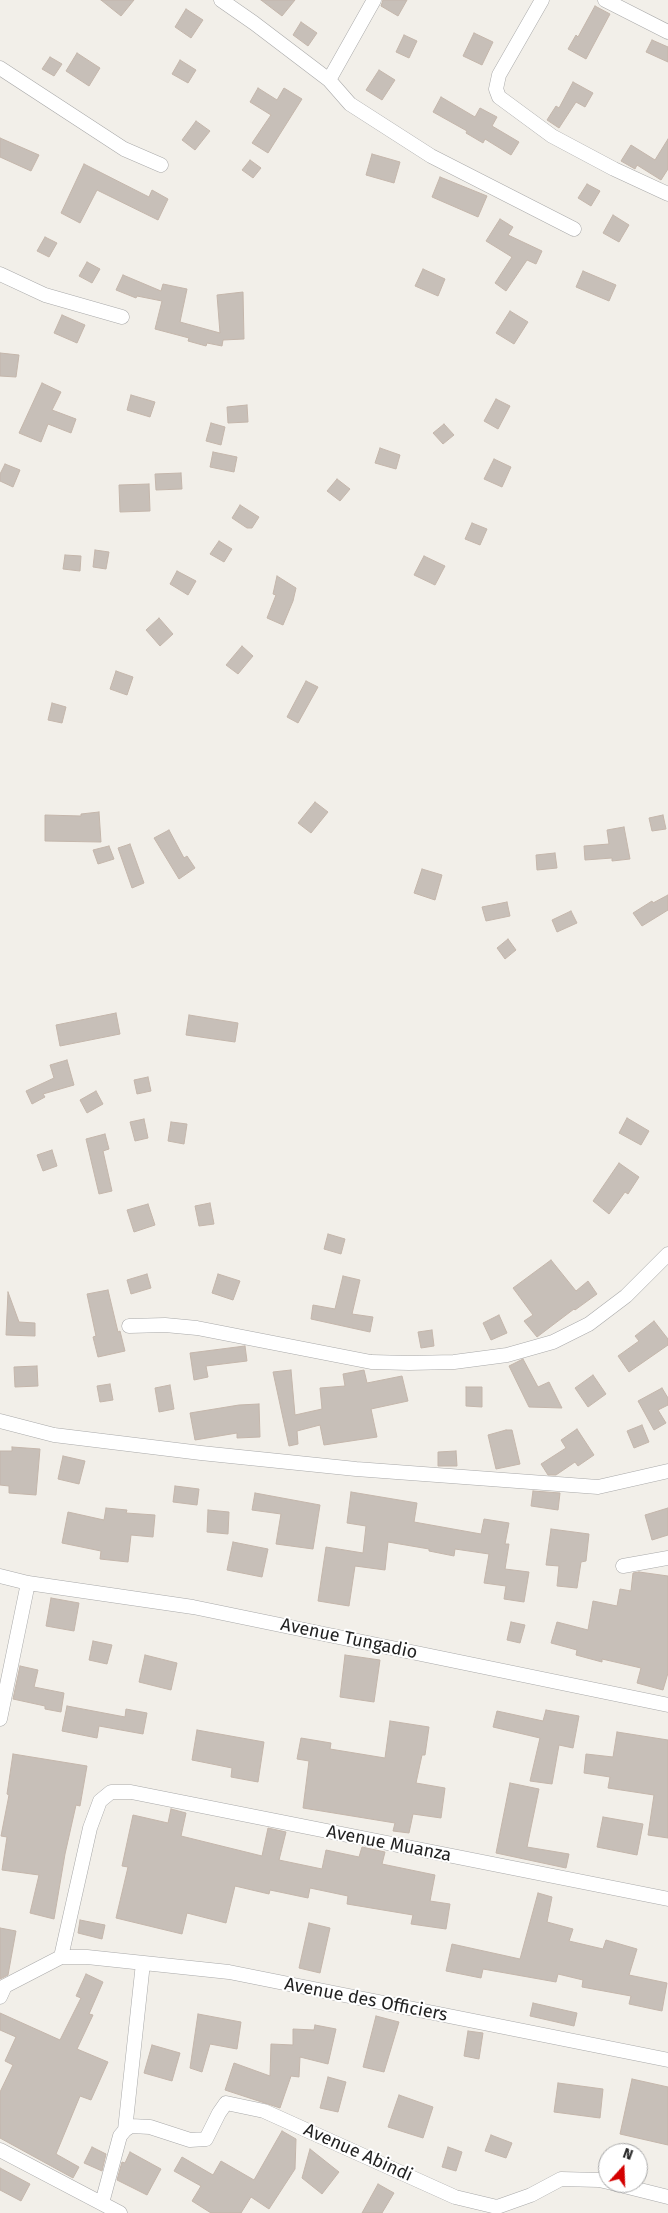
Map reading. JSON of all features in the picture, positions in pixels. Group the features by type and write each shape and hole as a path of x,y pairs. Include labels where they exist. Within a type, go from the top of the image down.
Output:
{"street":[{"path":"221,0 329,80 350,104 431,156 574,229"},
{"path":"329,80 374,0"},
{"path":"542,0 499,75 496,89 499,96 552,136 668,194"},
{"path":"605,0 668,32"},
{"path":"0,68 124,149 161,165"},
{"path":"0,274 45,295 122,317"},
{"path":"129,1326 165,1325 197,1328 371,1362 454,1362 507,1355 553,1342 589,1324 626,1296 668,1254"},
{"path":"0,1421 54,1435 201,1453 366,1470 598,1487 668,1472"},
{"path":"623,1566 668,1558"},
{"name":"Avenue Tungadio","path":"0,1576 28,1583 193,1607 668,1705"},
{"path":"0,1719 28,1583"},
{"name":"Avenue Muanza","path":"61,1957 90,1828 100,1801 110,1792 131,1792 668,1899"},
{"name":"Avenue des Officiers","path":"61,1957 87,1956 229,1972 668,2060"},
{"path":"2,1989 61,1957"},
{"path":"102,2203 120,2136 126,2130 143,1963"},
{"name":"Avenue Abindi","path":"126,2130 131,2126 150,2126 190,2140 206,2139 226,2103 264,2111 455,2197 497,2207 531,2195 561,2179 598,2180"},
{"path":"0,2150 120,2213"},
{"path":"648,2192 668,2197"}],"building":[{"path":"101,0 134,0 121,16"},
{"path":"261,0 295,0 282,16"},
{"path":"383,0 407,0 398,16 381,6"},
{"path":"595,6 610,14 586,59 568,49 576,35 578,37"},
{"path":"186,9 203,20 191,38 175,27"},
{"path":"301,22 317,33 308,46 293,35"},
{"path":"474,33 493,42 482,65 463,56"},
{"path":"404,35 417,41 409,58 396,52"},
{"path":"652,40 668,47 668,62 646,52"},
{"path":"77,53 100,68 89,86 66,71"},
{"path":"50,57 62,64 54,76 42,69"},
{"path":"180,60 196,70 188,83 172,74"},
{"path":"379,70 395,80 382,100 366,90"},
{"path":"573,82 593,93 585,107 576,102 559,128 547,120 556,106 559,108"},
{"path":"258,88 277,100 284,88 302,99 268,153 252,143 271,115 250,102"},
{"path":"441,97 475,117 480,108 497,117 492,126 519,142 511,155 485,139 483,143 466,133 467,131 433,112"},
{"path":"196,121 210,131 195,150 182,140"},
{"path":"0,138 39,155 31,171 0,157"},
{"path":"668,139 668,169 661,180 637,165 635,169 621,161 631,145 655,160"},
{"path":"372,154 400,162 394,183 366,175"},
{"path":"250,160 261,168 253,178 242,170"},
{"path":"84,164 149,197 152,190 168,199 158,220 97,190 80,223 61,213"},
{"path":"440,177 487,196 478,217 432,197"},
{"path":"587,184 600,191 591,206 578,198"},
{"path":"613,215 629,225 619,242 603,233"},
{"path":"500,219 513,227 508,235 542,251 536,264 527,260 506,291 495,283 512,257 486,241"},
{"path":"45,237 57,243 49,257 37,251"},
{"path":"87,262 100,269 92,283 79,276"},
{"path":"423,269 445,279 438,296 415,286"},
{"path":"583,271 616,285 609,301 576,287"},
{"path":"123,275 161,291 163,284 187,289 180,322 220,333 217,295 243,292 244,339 223,340 222,346 207,343 206,346 188,341 189,338 155,329 162,301 137,296 136,298 116,290"},
{"path":"510,311 528,322 514,344 496,333"},
{"path":"62,315 85,325 77,343 54,333"},
{"path":"0,353 19,355 16,377 0,376"},
{"path":"42,383 61,392 52,410 76,419 71,433 48,424 41,442 19,433"},
{"path":"131,395 155,402 150,417 127,410"},
{"path":"496,399 510,406 498,429 484,421"},
{"path":"247,405 248,422 228,423 227,407"},
{"path":"211,423 225,427 221,445 206,441"},
{"path":"444,424 454,435 443,444 433,433"},
{"path":"380,448 400,455 396,469 375,463"},
{"path":"213,452 237,457 234,472 210,467"},
{"path":"494,459 511,467 502,487 484,479"},
{"path":"5,464 20,470 13,487 0,481 0,474"},
{"path":"181,473 182,489 156,490 155,474"},
{"path":"337,479 350,489 340,501 327,491"},
{"path":"149,484 150,511 120,512 119,485"},
{"path":"240,505 259,517 252,528 247,528 232,518"},
{"path":"472,523 487,529 480,545 465,539"},
{"path":"219,541 232,549 224,562 210,554"},
{"path":"95,550 109,552 106,569 93,567"},
{"path":"65,555 81,556 80,571 63,569"},
{"path":"424,556 445,566 435,585 414,575"},
{"path":"177,571 196,581 188,595 170,584"},
{"path":"277,576 296,588 283,625 267,618 276,595 273,594"},
{"path":"159,618 173,634 160,646 146,630"},
{"path":"242,646 253,656 238,674 226,665"},
{"path":"116,671 133,677 127,695 110,689"},
{"path":"306,681 318,687 298,723 287,717"},
{"path":"52,703 66,707 62,723 48,720"},
{"path":"315,802 328,812 311,833 298,823"},
{"path":"99,812 101,842 45,841 45,815 81,816 81,814"},
{"path":"663,815 666,829 652,831 649,818"},
{"path":"624,827 630,859 612,861 612,858 585,860 584,846 609,844 607,830"},
{"path":"169,830 184,858 187,856 195,868 179,879 154,838"},
{"path":"130,844 144,883 132,888 118,848"},
{"path":"109,846 114,859 98,864 93,850"},
{"path":"555,853 557,868 537,870 536,855"},
{"path":"422,869 442,875 435,900 414,893"},
{"path":"668,895 668,910 642,926 633,913 652,901 653,903"},
{"path":"507,902 510,916 486,921 482,907"},
{"path":"571,911 577,923 557,932 552,920"},
{"path":"508,939 516,950 505,959 497,948"},
{"path":"116,1013 120,1034 60,1046 56,1025"},
{"path":"189,1015 238,1023 235,1042 186,1035"},
{"path":"67,1060 74,1085 43,1094 45,1097 32,1104 26,1091 54,1078 50,1065"},
{"path":"148,1077 151,1091 137,1094 134,1080"},
{"path":"96,1091 103,1104 87,1113 80,1100"},
{"path":"627,1118 649,1131 641,1145 619,1133"},
{"path":"144,1119 148,1138 135,1141 130,1122"},
{"path":"171,1122 187,1124 184,1144 168,1141"},
{"path":"105,1134 109,1149 103,1151 112,1191 99,1194 86,1139"},
{"path":"52,1150 57,1166 43,1171 37,1155"},
{"path":"619,1163 639,1177 628,1194 625,1192 609,1214 593,1201"},
{"path":"210,1203 214,1224 199,1226 195,1206"},
{"path":"148,1204 155,1225 134,1232 127,1210"},
{"path":"328,1234 345,1239 341,1254 324,1249"},
{"path":"551,1260 576,1291 588,1281 597,1294 537,1337 524,1321 533,1315 513,1288"},
{"path":"147,1274 151,1288 131,1294 127,1280"},
{"path":"218,1274 240,1281 233,1300 212,1293"},
{"path":"343,1276 360,1280 352,1314 373,1317 370,1332 311,1319 313,1305 335,1309"},
{"path":"108,1290 118,1332 120,1331 125,1351 98,1357 93,1337 96,1336 87,1294"},
{"path":"8,1292 19,1322 35,1323 35,1336 6,1335"},
{"path":"499,1315 507,1333 491,1340 483,1323"},
{"path":"654,1321 668,1339 668,1345 629,1372 618,1356 639,1341 635,1336"},
{"path":"432,1330 434,1346 421,1348 418,1332"},
{"path":"245,1346 247,1361 206,1366 208,1377 194,1380 190,1353"},
{"path":"523,1359 538,1387 549,1382 562,1408 529,1407 509,1366"},
{"path":"37,1366 38,1386 15,1387 14,1367"},
{"path":"291,1370 295,1415 322,1409 320,1388 345,1386 343,1374 364,1370 367,1383 402,1376 408,1401 371,1409 377,1437 324,1445 320,1425 297,1431 298,1444 289,1446 273,1372"},
{"path":"593,1375 606,1394 588,1407 575,1388"},
{"path":"110,1384 113,1400 100,1402 97,1386"},
{"path":"170,1385 174,1409 159,1412 155,1388"},
{"path":"466,1387 482,1387 482,1407 466,1406"},
{"path":"662,1388 668,1398 668,1405 658,1410 666,1423 654,1430 638,1401"},
{"path":"259,1404 260,1437 237,1438 237,1433 195,1440 190,1413 239,1405"},
{"path":"642,1425 649,1442 634,1448 627,1431"},
{"path":"577,1429 594,1455 578,1466 575,1462 556,1475 548,1475 541,1464 566,1448 561,1440"},
{"path":"512,1430 520,1464 496,1469 488,1435"},
{"path":"12,1447 40,1449 36,1495 9,1493 9,1486 0,1485 0,1451 12,1451"},
{"path":"456,1451 457,1466 438,1466 438,1452"},
{"path":"63,1456 85,1461 79,1484 58,1479"},
{"path":"175,1486 199,1489 197,1505 173,1502"},
{"path":"533,1491 560,1493 558,1510 531,1506"},
{"path":"351,1492 417,1503 414,1522 481,1534 484,1519 509,1523 505,1544 509,1544 505,1569 529,1572 524,1602 504,1599 506,1586 484,1583 489,1554 455,1549 454,1556 429,1551 429,1549 388,1542 385,1570 355,1566 349,1606 318,1601 326,1547 363,1553 366,1526 347,1523"},
{"path":"255,1493 320,1505 313,1549 276,1544 281,1514 252,1510"},
{"path":"106,1508 127,1510 126,1513 155,1515 153,1537 131,1535 128,1562 100,1559 101,1551 62,1543 68,1512 104,1520"},
{"path":"668,1508 668,1535 652,1540 645,1515"},
{"path":"208,1510 229,1512 228,1534 207,1532"},
{"path":"551,1529 589,1534 586,1561 581,1562 577,1588 557,1586 559,1566 546,1565"},
{"path":"233,1542 268,1549 262,1577 227,1570"},
{"path":"639,1572 668,1576 668,1673 663,1690 637,1683 641,1668 602,1659 602,1662 576,1655 577,1650 551,1643 557,1622 588,1630 593,1601 617,1606 620,1589 631,1591 633,1573"},
{"path":"51,1598 79,1603 74,1631 46,1626"},
{"path":"511,1622 525,1625 520,1643 507,1640"},
{"path":"93,1641 112,1645 107,1664 89,1660"},
{"path":"145,1655 177,1663 171,1690 139,1682"},
{"path":"345,1655 380,1660 374,1702 340,1697"},
{"path":"20,1666 38,1670 34,1687 64,1693 61,1712 45,1709 45,1706 13,1699"},
{"path":"67,1706 125,1717 126,1709 147,1713 143,1734 99,1726 97,1738 62,1731"},
{"path":"546,1710 579,1716 573,1748 559,1745 552,1784 530,1781 540,1738 493,1727 497,1711 543,1721"},
{"path":"390,1721 429,1727 425,1755 422,1755 416,1783 445,1788 441,1818 413,1814 409,1833 393,1831 395,1823 303,1808 309,1761 297,1759 301,1738 331,1743 330,1749 385,1758"},
{"path":"197,1730 264,1742 258,1782 231,1777 232,1768 192,1760"},
{"path":"617,1732 668,1740 668,1838 648,1835 654,1795 608,1788 610,1777 584,1773 586,1754 613,1757"},
{"path":"13,1754 87,1766 80,1806 76,1805 65,1854 54,1919 30,1913 39,1875 2,1870 7,1837 1,1836 9,1795 7,1794"},
{"path":"510,1783 539,1789 527,1847 569,1854 566,1868 496,1853"},
{"path":"171,1809 186,1813 181,1836 262,1856 268,1828 286,1832 279,1860 322,1869 326,1850 359,1857 362,1847 385,1852 382,1864 435,1875 430,1901 450,1904 446,1929 411,1924 413,1915 347,1904 348,1896 310,1888 308,1898 270,1890 269,1894 235,1886 226,1923 187,1913 182,1934 116,1918 128,1867 122,1866 133,1815 168,1823"},
{"path":"603,1817 643,1824 637,1855 597,1847"},
{"path":"538,1893 552,1897 547,1922 573,1929 569,1941 603,1949 606,1940 637,1949 629,1975 667,1983 662,2011 629,2004 631,1996 582,1987 583,1980 558,1974 556,1982 483,1969 481,1978 446,1971 452,1944 520,1959"},
{"path":"80,1920 105,1925 102,1939 78,1933"},
{"path":"309,1923 330,1928 320,1973 299,1968"},
{"path":"0,1928 16,1931 8,1975 0,1979"},
{"path":"86,1974 103,1982 89,2014 93,2015 77,2049 108,2062 91,2100 80,2096 56,2154 79,2167 73,2178 0,2138 0,2092 13,2065 5,2061 16,2037 0,2030 0,2013 60,2040 81,1998 76,1996"},
{"path":"533,2003 577,2013 574,2026 530,2016"},
{"path":"198,2014 241,2022 237,2049 210,2044 202,2072 190,2068"},
{"path":"376,2016 399,2022 384,2072 363,2067"},
{"path":"315,2025 336,2029 328,2064 300,2057 299,2077 291,2076 280,2108 225,2090 234,2063 270,2076 271,2044 293,2045 293,2029 314,2030"},
{"path":"468,2031 483,2033 479,2059 464,2056"},
{"path":"152,2045 180,2053 172,2081 144,2073"},
{"path":"328,2077 346,2082 338,2112 320,2108"},
{"path":"632,2079 668,2087 668,2145 620,2134"},
{"path":"558,2083 603,2089 600,2118 554,2112"},
{"path":"399,2095 433,2107 423,2138 388,2127"},
{"path":"282,2131 296,2139 295,2169 269,2209 251,2197 241,2213 211,2213 192,2201 201,2186 174,2171 182,2157 213,2175 221,2161 254,2180"},
{"path":"491,2135 512,2143 506,2158 485,2151"},
{"path":"92,2147 106,2154 102,2171 84,2163"},
{"path":"448,2147 462,2152 456,2171 442,2167"},
{"path":"310,2149 339,2172 322,2194 302,2178"},
{"path":"130,2152 161,2169 147,2195 117,2180 122,2162 125,2163"},
{"path":"0,2168 30,2184 21,2201 0,2190"},
{"path":"378,2184 394,2193 382,2213 362,2213"}]}
